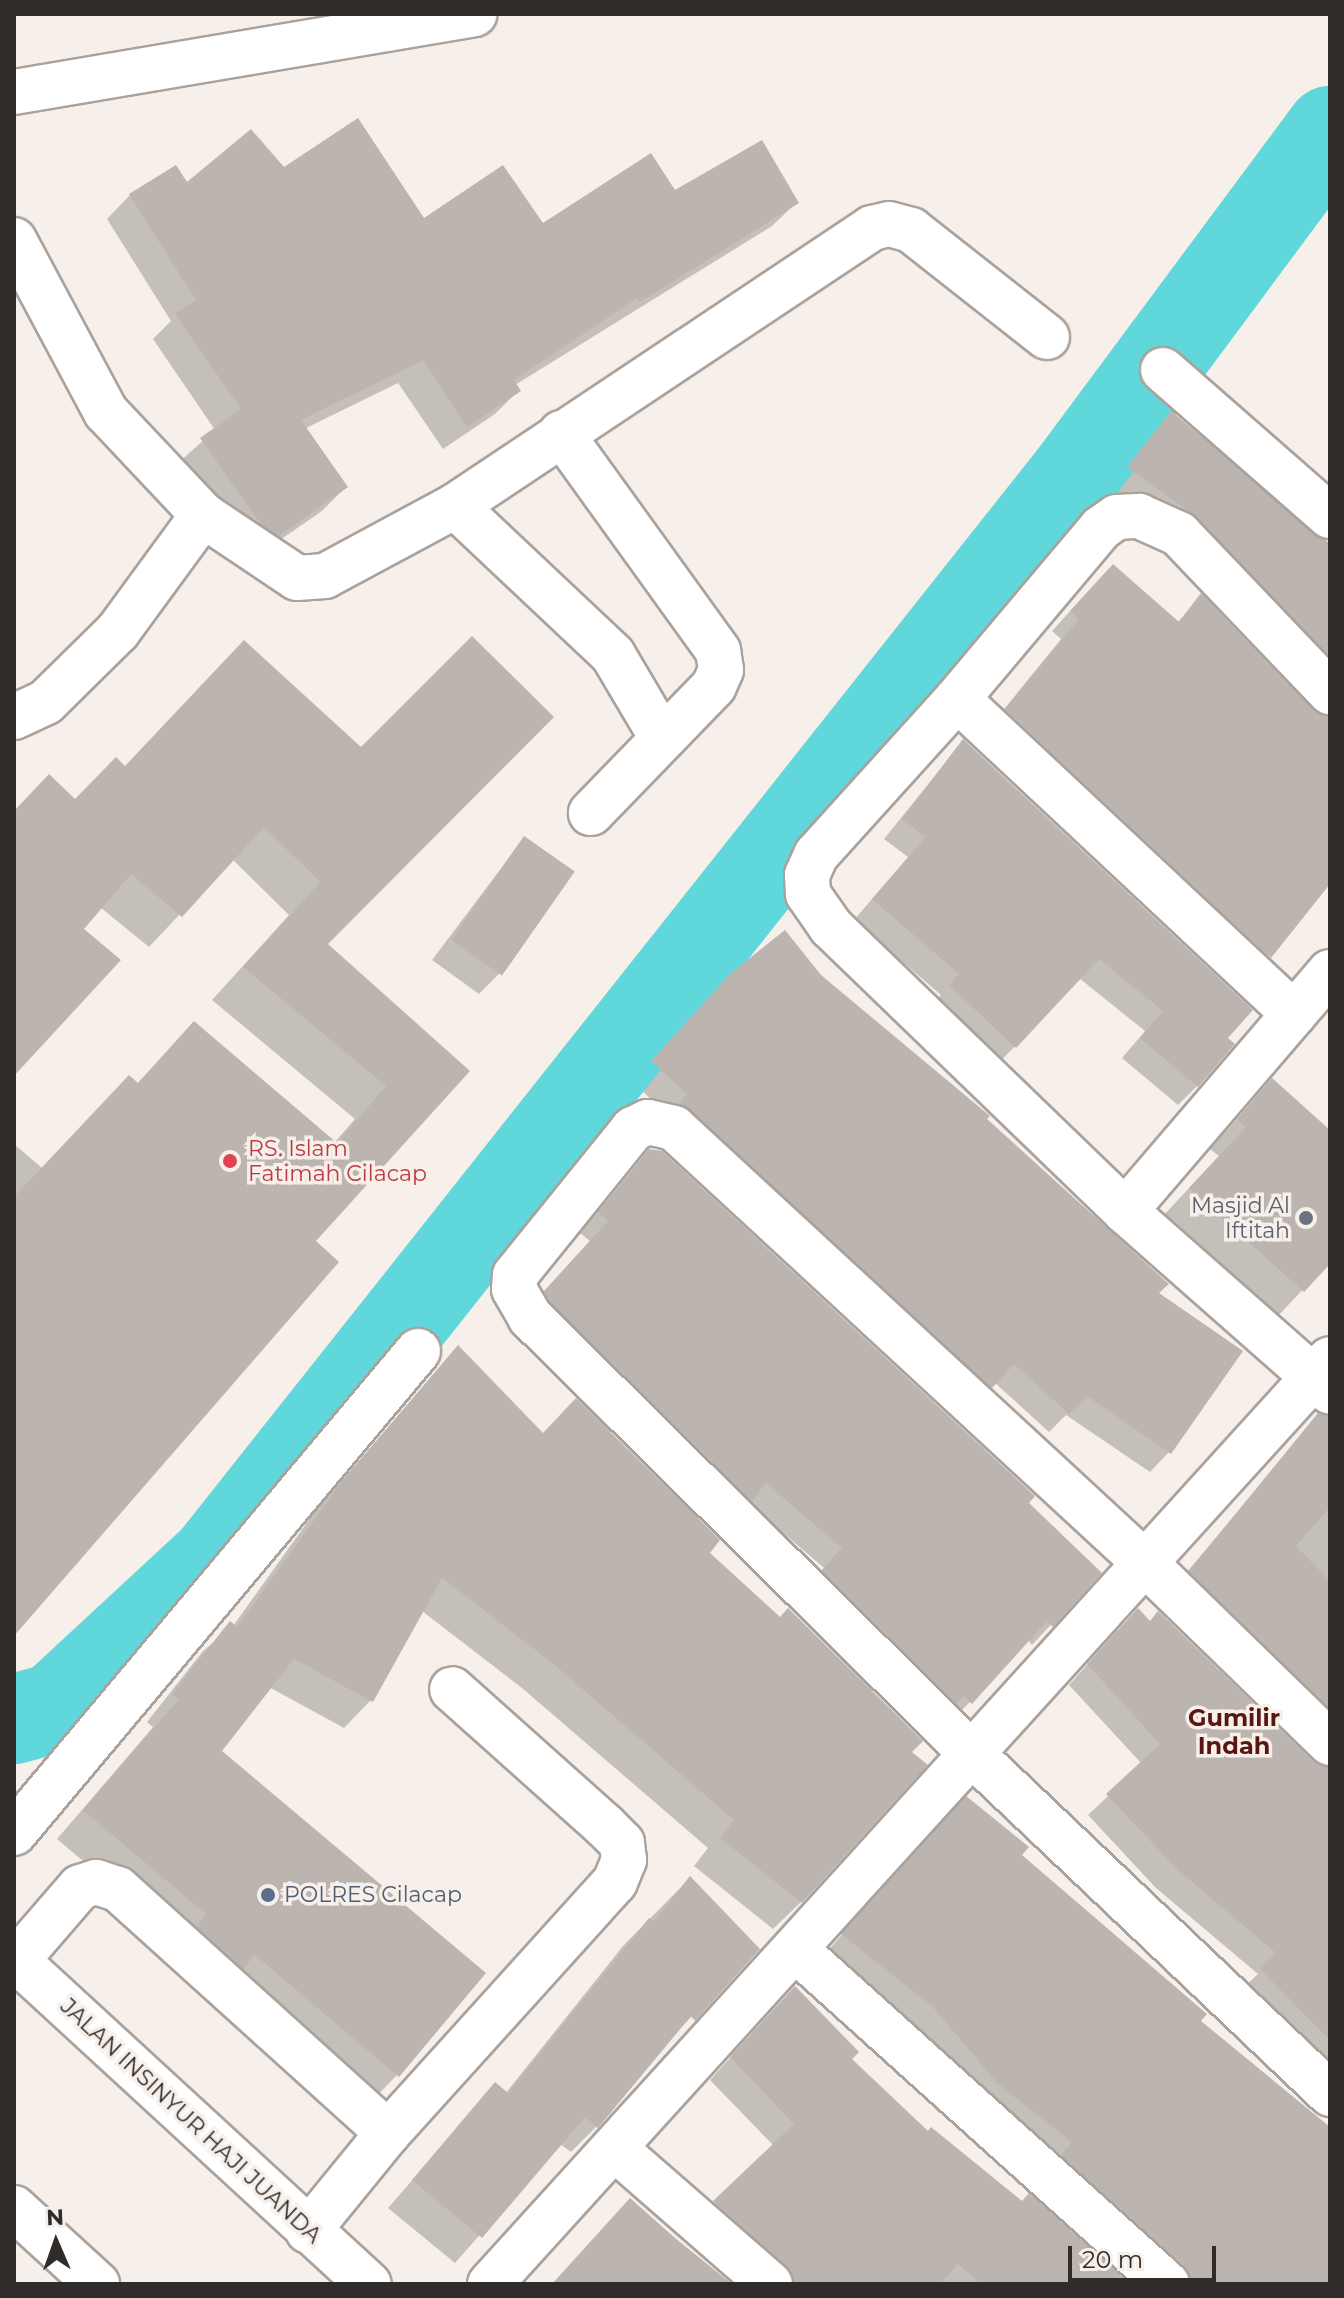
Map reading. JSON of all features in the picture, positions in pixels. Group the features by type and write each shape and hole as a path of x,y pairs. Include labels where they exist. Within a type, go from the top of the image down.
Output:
{"street":[{"path":"14,92 474,14"},
{"path":"14,240 106,412 203,515 284,572 309,578 325,576 455,506 855,236 889,224 911,230 1047,337"},
{"path":"1163,370 1330,516"},
{"path":"561,433 718,651 721,670 714,686 591,813"},
{"path":"455,506 613,655 662,738"},
{"path":"14,717 46,702 118,631 203,515"},
{"path":"490,2284 1145,1563 1325,1376 1125,1211 831,927 808,894 807,875 816,855 957,699 1101,528 1117,517 1139,516 1179,534 1330,692"},
{"path":"957,699 1294,1014"},
{"path":"1125,1211 1330,972"},
{"path":"1330,1743 1145,1563 674,1128 648,1122 624,1138 515,1275 519,1304 972,1754 1330,2094"},
{"path":"14,1833 418,1351"},
{"path":"308,2231 388,2133 615,1882 624,1860 622,1843 605,1826 452,1689"},
{"path":"16,1959 80,1887 96,1882 118,1889 388,2133"},
{"path":"795,1949 1167,2284"},
{"name":"JALAN INSINYUR HAJI JUANDA","path":"16,1959 369,2284"},
{"path":"614,2148 770,2284"},
{"path":"14,2208 97,2284"}],"building":[{"path":"358,118 424,218 503,165 543,223 651,153 675,190 762,140 799,203 640,302 637,298 514,380 521,391 467,427 423,360 301,420 348,487 279,536 260,523 200,438 241,409 175,314 196,300 129,194 176,165 187,182 251,129 284,167"},
{"path":"1171,411 1330,544 1330,656 1197,517 1127,467"},
{"path":"1113,564 1179,622 1201,593 1312,709 1330,716 1330,884 1271,958 1005,709 1079,619 1070,611"},
{"path":"472,636 554,717 328,944 470,1071 316,1241 339,1262 14,1636 14,1197 129,1075 138,1083 194,1021 337,1143 386,1086 243,967 320,882 264,827 182,917 131,874 84,929 121,960 14,1076 14,811 49,774 75,799 116,757 125,766 244,640 361,747"},
{"path":"963,739 1253,1010 1228,1038 1235,1044 1198,1087 1140,1038 1163,1011 1099,959 1016,1048 949,985 959,974 872,899 926,837 902,819"},
{"path":"524,836 575,872 502,976 451,940"},
{"path":"785,930 821,975 990,1116 987,1119 1169,1284 1159,1293 1243,1351 1171,1454 1087,1396 1069,1414 1014,1364 992,1388 679,1103 687,1094 651,1061 731,973"},
{"path":"1272,1078 1330,1130 1330,1264 1304,1292 1189,1188 1246,1127 1237,1119"},
{"path":"649,1149 662,1151 1035,1496 1029,1503 1102,1573 1053,1627 1047,1621 972,1704 963,1696 957,1704 822,1570 842,1548 766,1483 752,1501 550,1302 544,1291 608,1221 598,1212"},
{"path":"458,1345 543,1433 576,1398 720,1540 710,1553 780,1617 788,1608 923,1741 912,1752 928,1765 802,1903 720,1838 734,1820 550,1661 442,1578 373,1702 294,1659 222,1751 486,1973 399,2077 254,1954 244,1969 197,1927 206,1914 83,1810 179,1699 172,1694 230,1621 237,1627 343,1480"},
{"path":"1318,1413 1330,1416 1330,1507 1296,1546 1330,1581 1330,1708 1189,1571"},
{"path":"1138,1608 1150,1621 1158,1611 1313,1761 1330,1767 1330,2040 1260,1969 1276,1953 1178,1870 1106,1794 1160,1744 1087,1664"},
{"path":"966,1796 1029,1847 1022,1855 1207,2014 1201,2021 1330,2127 1330,2284 1191,2284 1184,2265 1061,2155 1072,2142 998,2084 933,2007 841,1934"},
{"path":"690,1876 760,1949 695,2021 691,2016 598,2128 585,2117 482,2238 412,2180 495,2082 508,2093 649,1918 654,1921"},
{"path":"795,1986 859,2052 852,2059 928,2131 931,2127 1022,2201 1029,2193 1130,2284 981,2284 958,2264 940,2284 794,2284 786,2265 713,2201 794,2124 730,2057"},
{"path":"630,2198 675,2238 732,2284 552,2284"}],"waterway":[{"path":"14,1719 55,1708 214,1561 1077,472 1330,131"}],"place":[{"name":"RS. Islam Fatimah Cilacap","path":"230,1161"},
{"name":"Masjid Al Iftitah","path":"1306,1218"},
{"name":"POLRES Cilacap","path":"268,1895"}],"district":[{"name":"Gumilir Indah","path":"1234,1732"}]}
